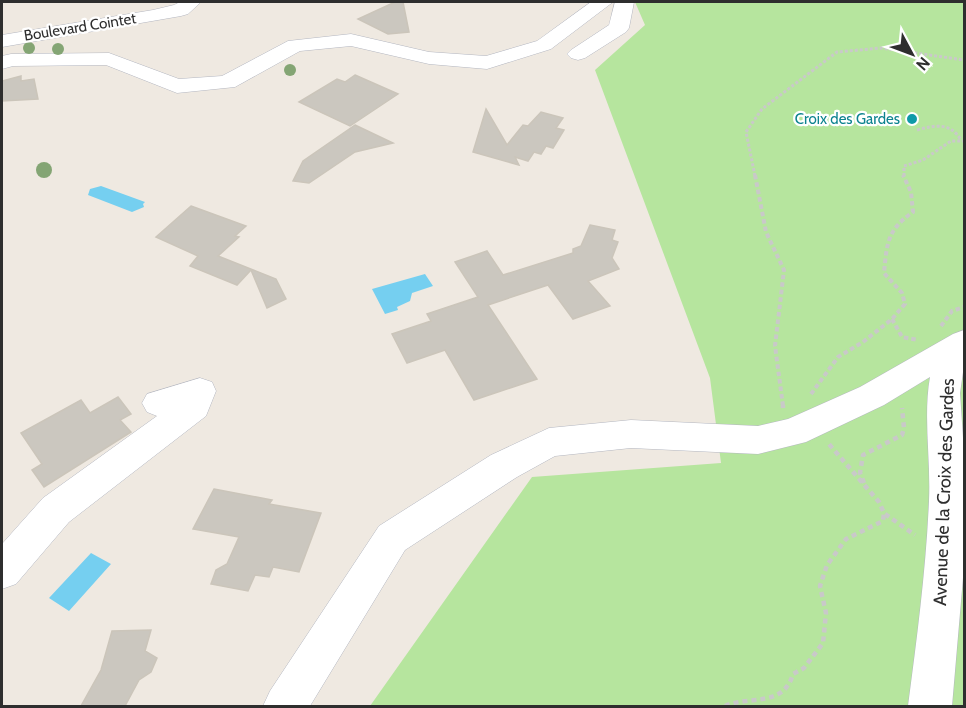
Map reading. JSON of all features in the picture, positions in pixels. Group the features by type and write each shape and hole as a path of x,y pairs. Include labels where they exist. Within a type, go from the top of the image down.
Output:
{"street":[{"name":"Boulevard Cointet","path":"2,41 153,16 181,10 191,2"},
{"path":"2,63 11,60 109,59 177,86 227,82 295,45 351,40 429,58 487,63 544,45 603,2"},
{"path":"578,54 619,28 624,2"},
{"path":"285,706 392,538 504,466 549,442 631,434 758,440 794,432 798,411 872,396 933,344"},
{"name":"Avenue de la Croix des Gardes","path":"930,706 946,558 948,472 944,393 933,344"},
{"path":"2,571 56,510 194,407 200,391 159,403"}],"path":[{"path":"725,706 738,702 770,701 790,686 793,674 804,668 823,643 826,613 820,586 827,565 846,539 883,520 884,513 879,502 798,411 775,346 784,270 766,232 746,132 762,109 837,52 881,48 964,60"},
{"path":"917,130 939,125 956,131 963,140"},
{"path":"798,411 838,357 863,342 892,319 905,304 902,293 884,273 887,244 897,223 913,212 911,192 903,175 904,166 923,160 951,141 963,140"},
{"path":"865,487 860,473 863,455 902,435 904,428 901,406 904,399 918,385 941,326 952,311 964,307"},
{"path":"892,319 902,337 933,344"}],"green space":[{"path":"635,2 964,2 964,706 370,706 532,477 721,463 710,378 595,70 645,25"}],"water":[{"path":"101,186 145,202 144,207 132,212 88,195 90,189"},
{"path":"425,274 433,286 412,293 410,301 397,307 398,310 385,314 372,289"},
{"path":"91,553 111,564 69,611 49,598"}],"building":[{"path":"395,2 403,2 409,32 388,34 358,19"},
{"path":"355,75 398,94 350,126 299,102 337,79 345,82"},
{"path":"21,76 21,81 34,79 38,99 2,101 2,81"},
{"path":"486,109 507,145 523,125 528,126 541,112 563,118 556,128 564,130 553,148 546,146 541,154 534,152 528,161 515,157 519,165 473,152"},
{"path":"355,125 393,143 355,152 309,183 293,181 303,161"},
{"path":"191,206 246,226 235,236 239,237 218,256 276,279 286,299 267,308 251,270 237,285 190,266 198,256 156,237"},
{"path":"590,225 615,230 612,240 618,242 612,258 619,269 588,281 610,306 573,319 548,285 488,305 537,379 474,400 445,350 407,363 392,334 431,321 427,314 478,297 455,262 487,251 503,275 573,253 573,249 581,246"},
{"path":"118,397 131,414 120,420 131,432 44,487 32,470 42,464 21,433 81,400 90,413"},
{"path":"214,489 272,500 269,504 321,513 299,572 273,567 269,577 255,575 248,591 211,584 216,570 227,564 239,537 193,529"},
{"path":"151,630 145,651 157,658 151,672 139,680 125,706 81,706 101,670 112,631"}],"place":[{"name":"Croix des Gardes","path":"912,119"}]}
